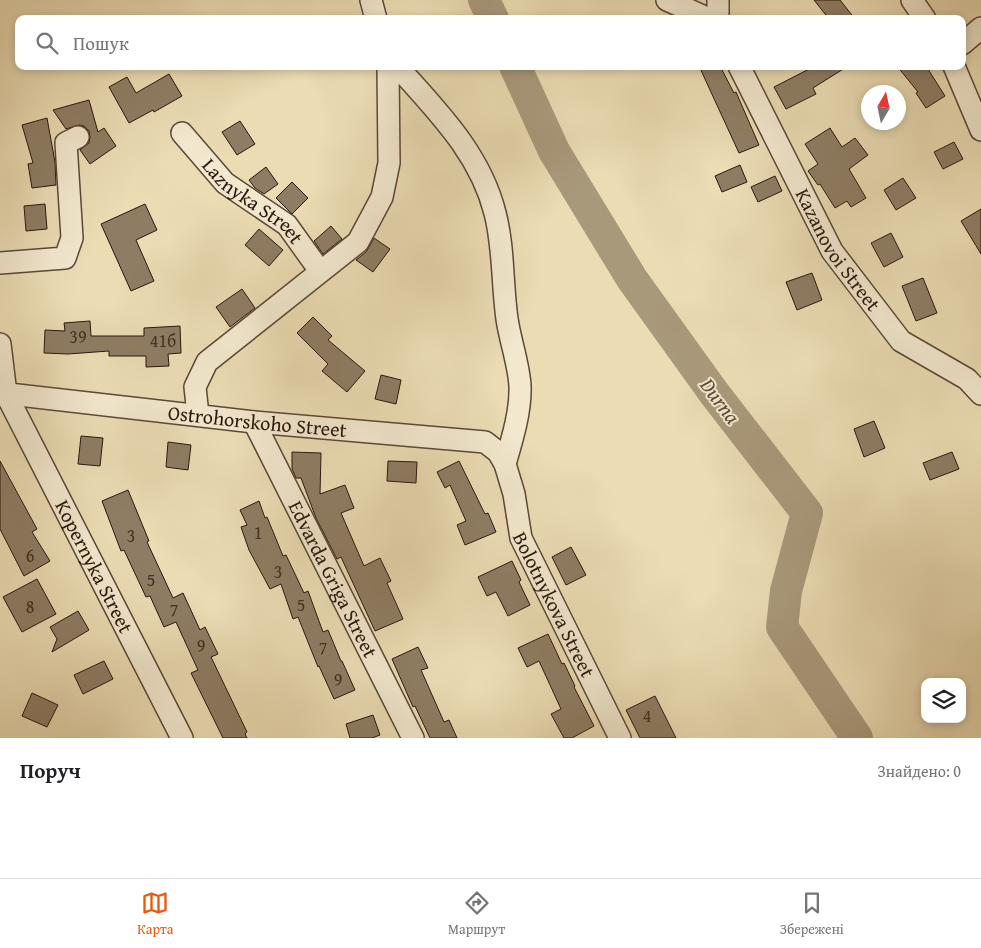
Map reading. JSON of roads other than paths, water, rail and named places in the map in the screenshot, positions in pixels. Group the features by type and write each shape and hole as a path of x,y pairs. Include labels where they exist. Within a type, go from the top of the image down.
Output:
{"street":[{"path":"371,0 375,15"},
{"path":"667,0 700,15"},
{"path":"718,0 718,15"},
{"path":"912,0 921,15"},
{"path":"966,41 981,28"},
{"path":"198,415 195,386 208,362 358,242 382,197 389,163 388,70"},
{"path":"401,70 448,122 469,151 484,180 495,213 501,249 507,319 520,386 515,428 504,464"},
{"name":"Kazanovoi Street","path":"741,70 832,251 900,341 967,379 981,394"},
{"path":"956,70 981,130"},
{"name":"Laznyka Street","path":"182,133 225,184 287,225 320,271"},
{"path":"0,263 65,258 72,238 66,143 78,137"},
{"path":"0,344 3,393"},
{"name":"Ostrohorskoho Street","path":"3,393 254,422 485,442 498,452 504,464"},
{"name":"Kopernyka Street","path":"3,393 182,738"},
{"name":"Edvarda Griga Street","path":"254,422 413,738"},
{"name":"Bolotnykova Street","path":"504,464 514,494 520,538 620,738"}],"waterway":[{"name":"Durna","path":"484,0 491,15"},
{"name":"Durna","path":"517,70 554,151 632,279 714,393 807,513 786,591 782,627 857,738"}]}
